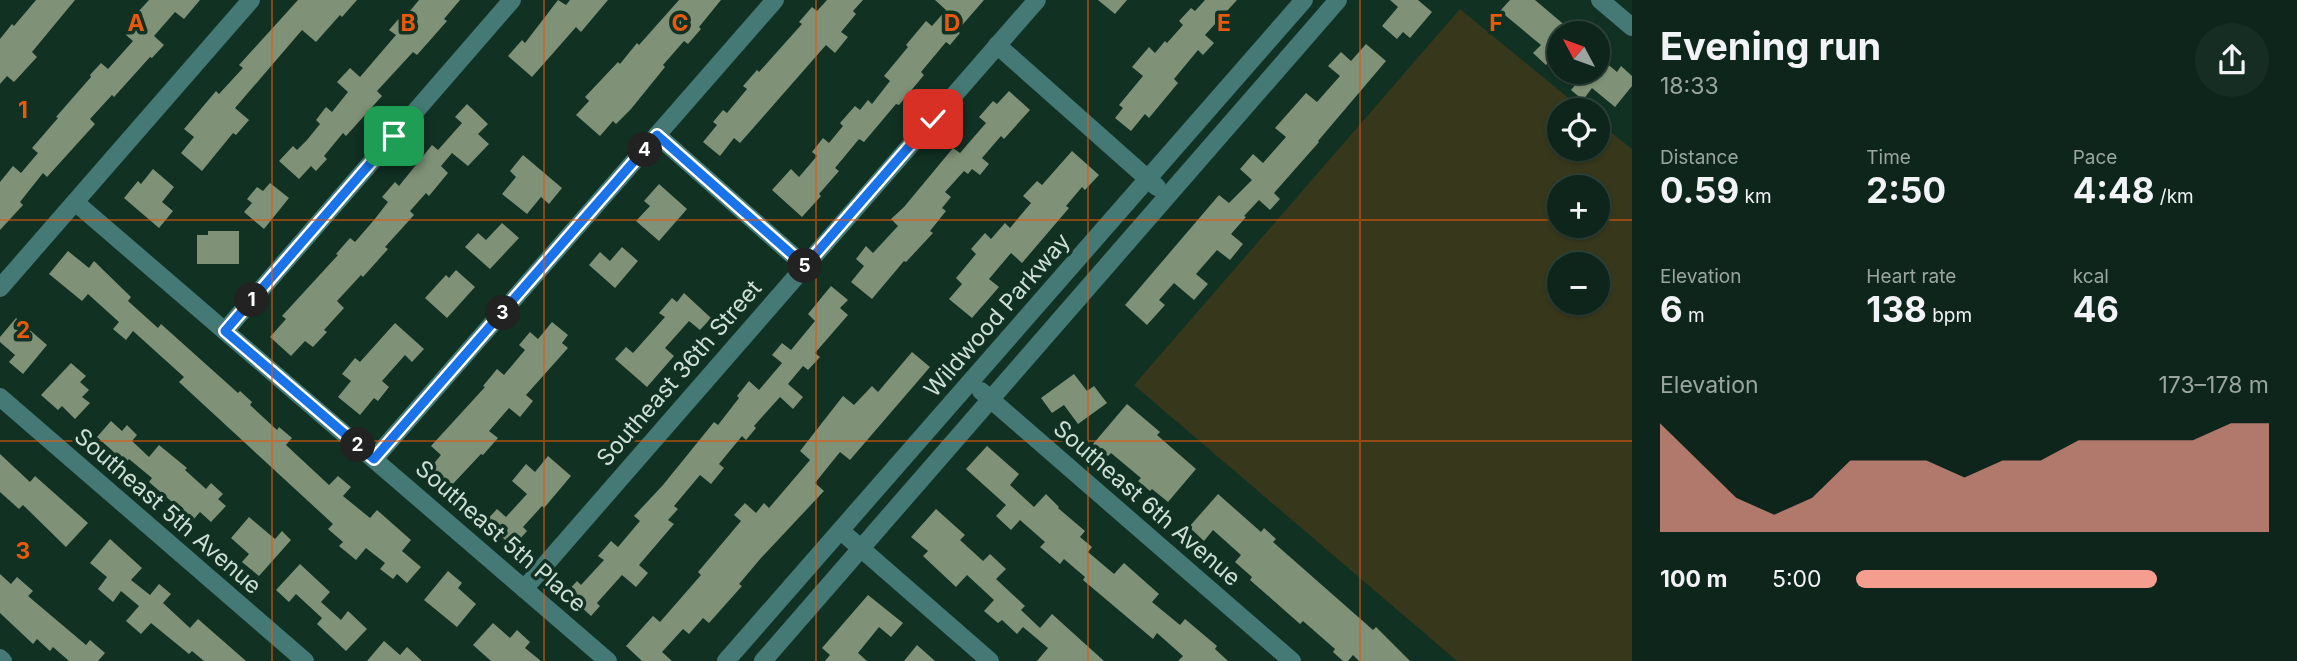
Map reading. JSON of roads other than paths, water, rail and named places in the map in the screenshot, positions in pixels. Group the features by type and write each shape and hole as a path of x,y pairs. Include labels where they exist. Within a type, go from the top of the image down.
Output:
{"street":[{"path":"0,288 251,0"},
{"path":"374,459 775,0"},
{"name":"Southeast 36th Street","path":"524,589 1037,0"},
{"name":"Wildwood Parkway","path":"726,661 1304,0"},
{"path":"763,661 1338,0"},
{"path":"1600,0 1632,27"},
{"path":"225,331 506,2"},
{"path":"997,45 1168,196"},
{"path":"657,135 805,266"},
{"name":"Southeast 5th Place","path":"75,202 608,661"},
{"name":"Southeast 6th Avenue","path":"971,382 1292,661"},
{"name":"Southeast 5th Avenue","path":"0,397 305,661"},
{"path":"841,530 990,661"}]}
